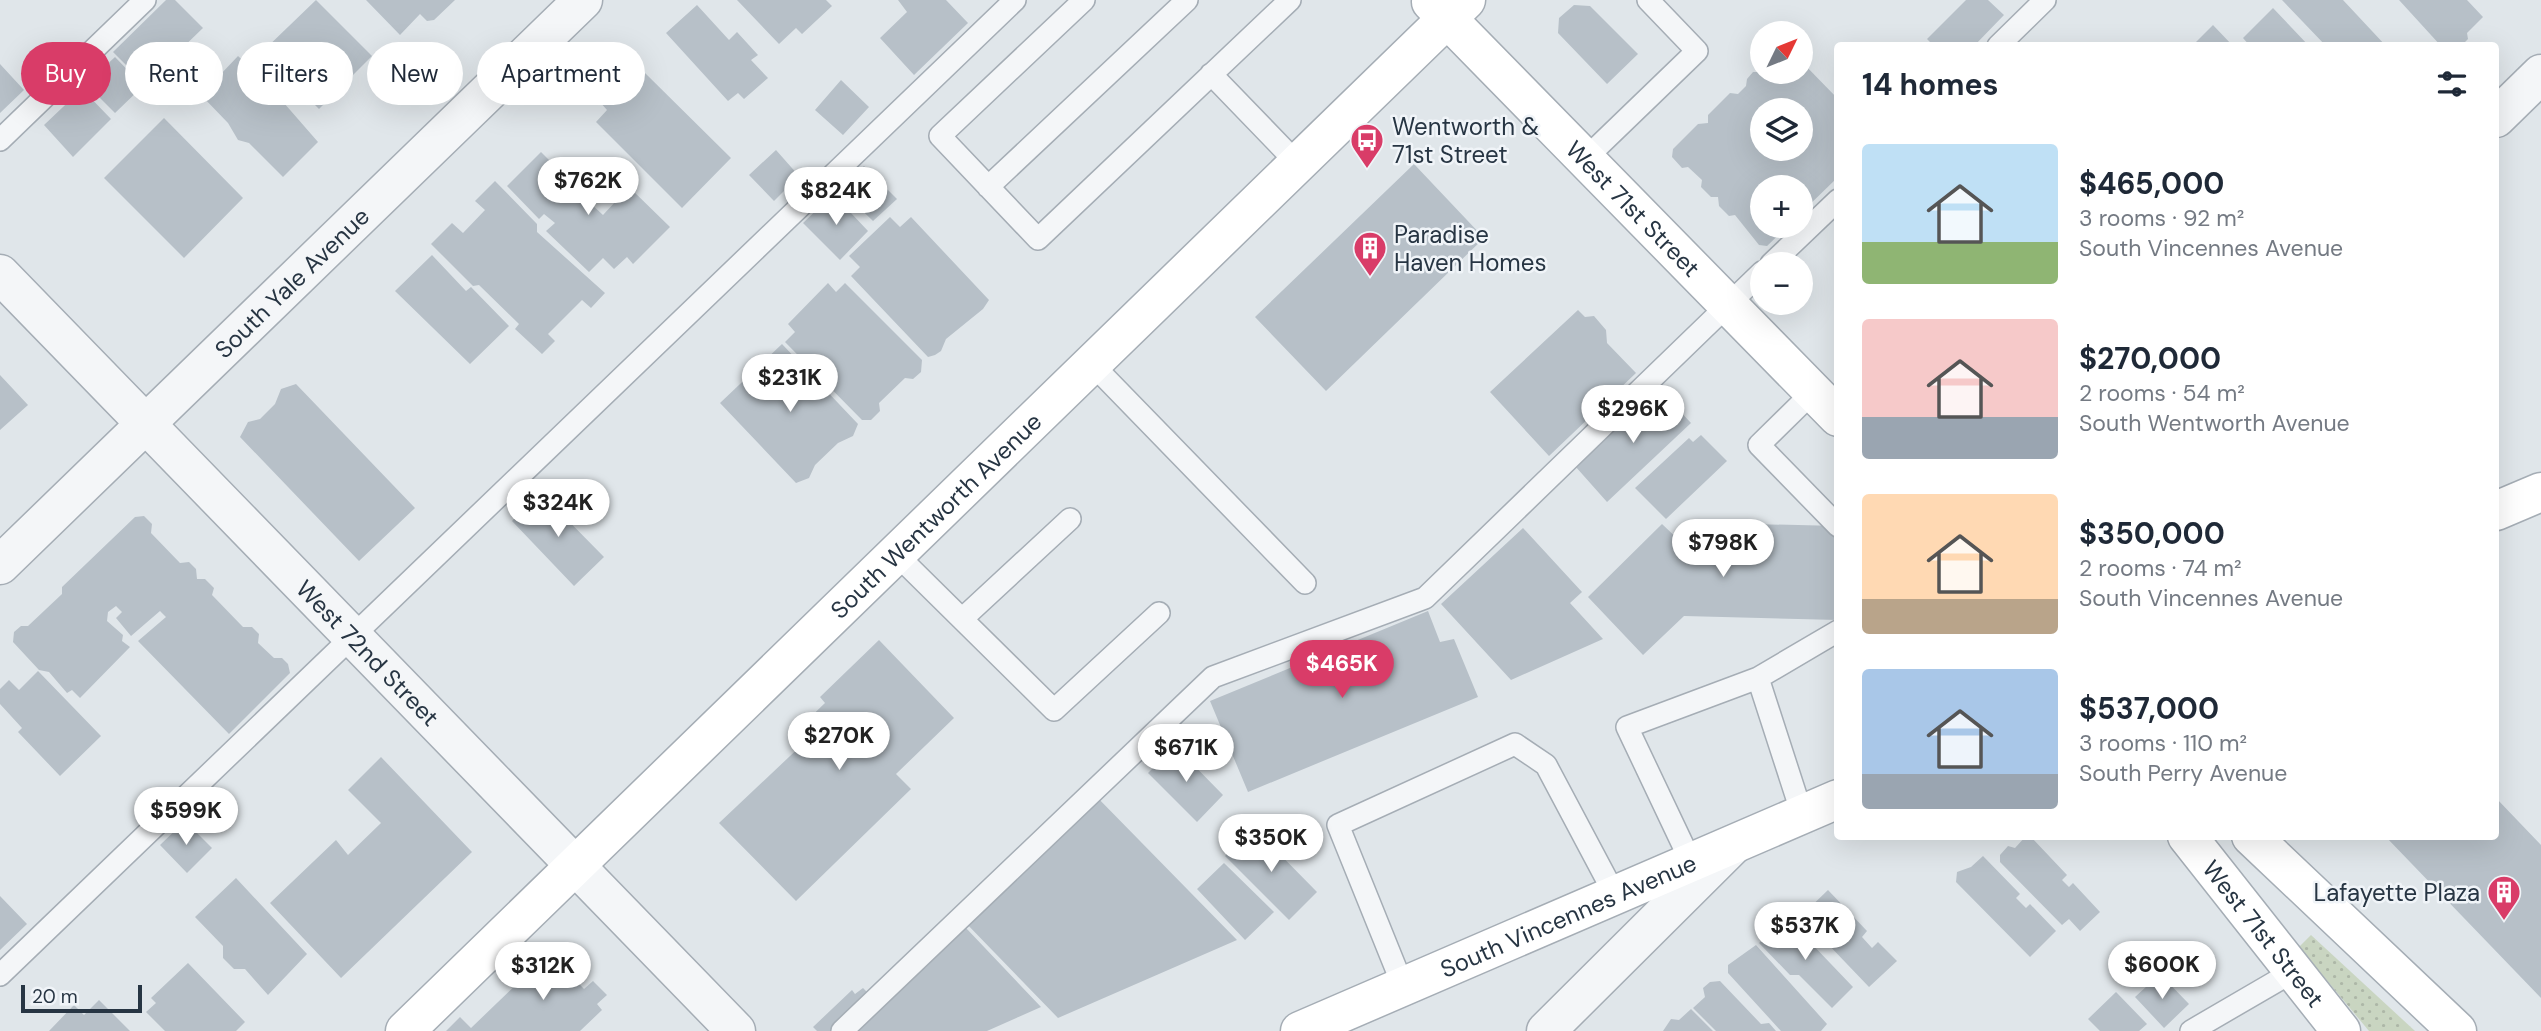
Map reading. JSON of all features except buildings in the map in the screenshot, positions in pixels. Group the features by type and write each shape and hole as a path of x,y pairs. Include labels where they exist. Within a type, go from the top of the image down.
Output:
{"main road":[{"name":"West 71st Street","path":"1447,6 1586,159 1825,404"},
{"name":"South Wentworth Avenue","path":"405,1031 1298,164 1447,6"},
{"path":"2499,511 2539,497"},
{"name":"South Vincennes Avenue","path":"1300,1031 1834,801"},
{"name":"West 71st Street","path":"2190,840 2341,1031"},
{"name":"West 71st Street","path":"2255,840 2457,1031"}],"street":[{"name":"South Yale Avenue","path":"0,565 583,0"},
{"path":"2499,115 2541,74"},
{"name":"West 72nd Street","path":"0,274 736,1031"},
{"path":"1546,1031 1735,843"}],"lane":[{"path":"0,140 145,0"},
{"path":"0,975 1015,0"},
{"path":"1084,0 940,136 1038,239 1290,0"},
{"path":"988,187 1187,0"},
{"path":"1586,159 1698,51 1648,0"},
{"path":"2002,42 2045,0"},
{"path":"1212,74 1298,164"},
{"path":"1784,252 1834,204"},
{"path":"842,1031 1213,677 1424,598 1750,284"},
{"path":"1091,364 1305,583"},
{"path":"1825,404 1759,445 1834,522"},
{"path":"962,619 1070,519"},
{"path":"896,554 1054,710 1159,613"},
{"path":"1691,862 1627,727 1758,678 1834,633"},
{"path":"1758,678 1802,814"},
{"path":"1403,986 1338,825 1515,744 1546,765 1615,895"},
{"path":"2191,1031 2294,971"}],"green space":[{"path":"2311,935 2415,1031 2369,1031 2299,947"}],"place":[{"name":"Wentworth & 71st Street","path":"1367,170"},
{"name":"Paradise Haven Homes","path":"1370,278"},
{"name":"Lafayette Plaza","path":"2504,922"}]}
